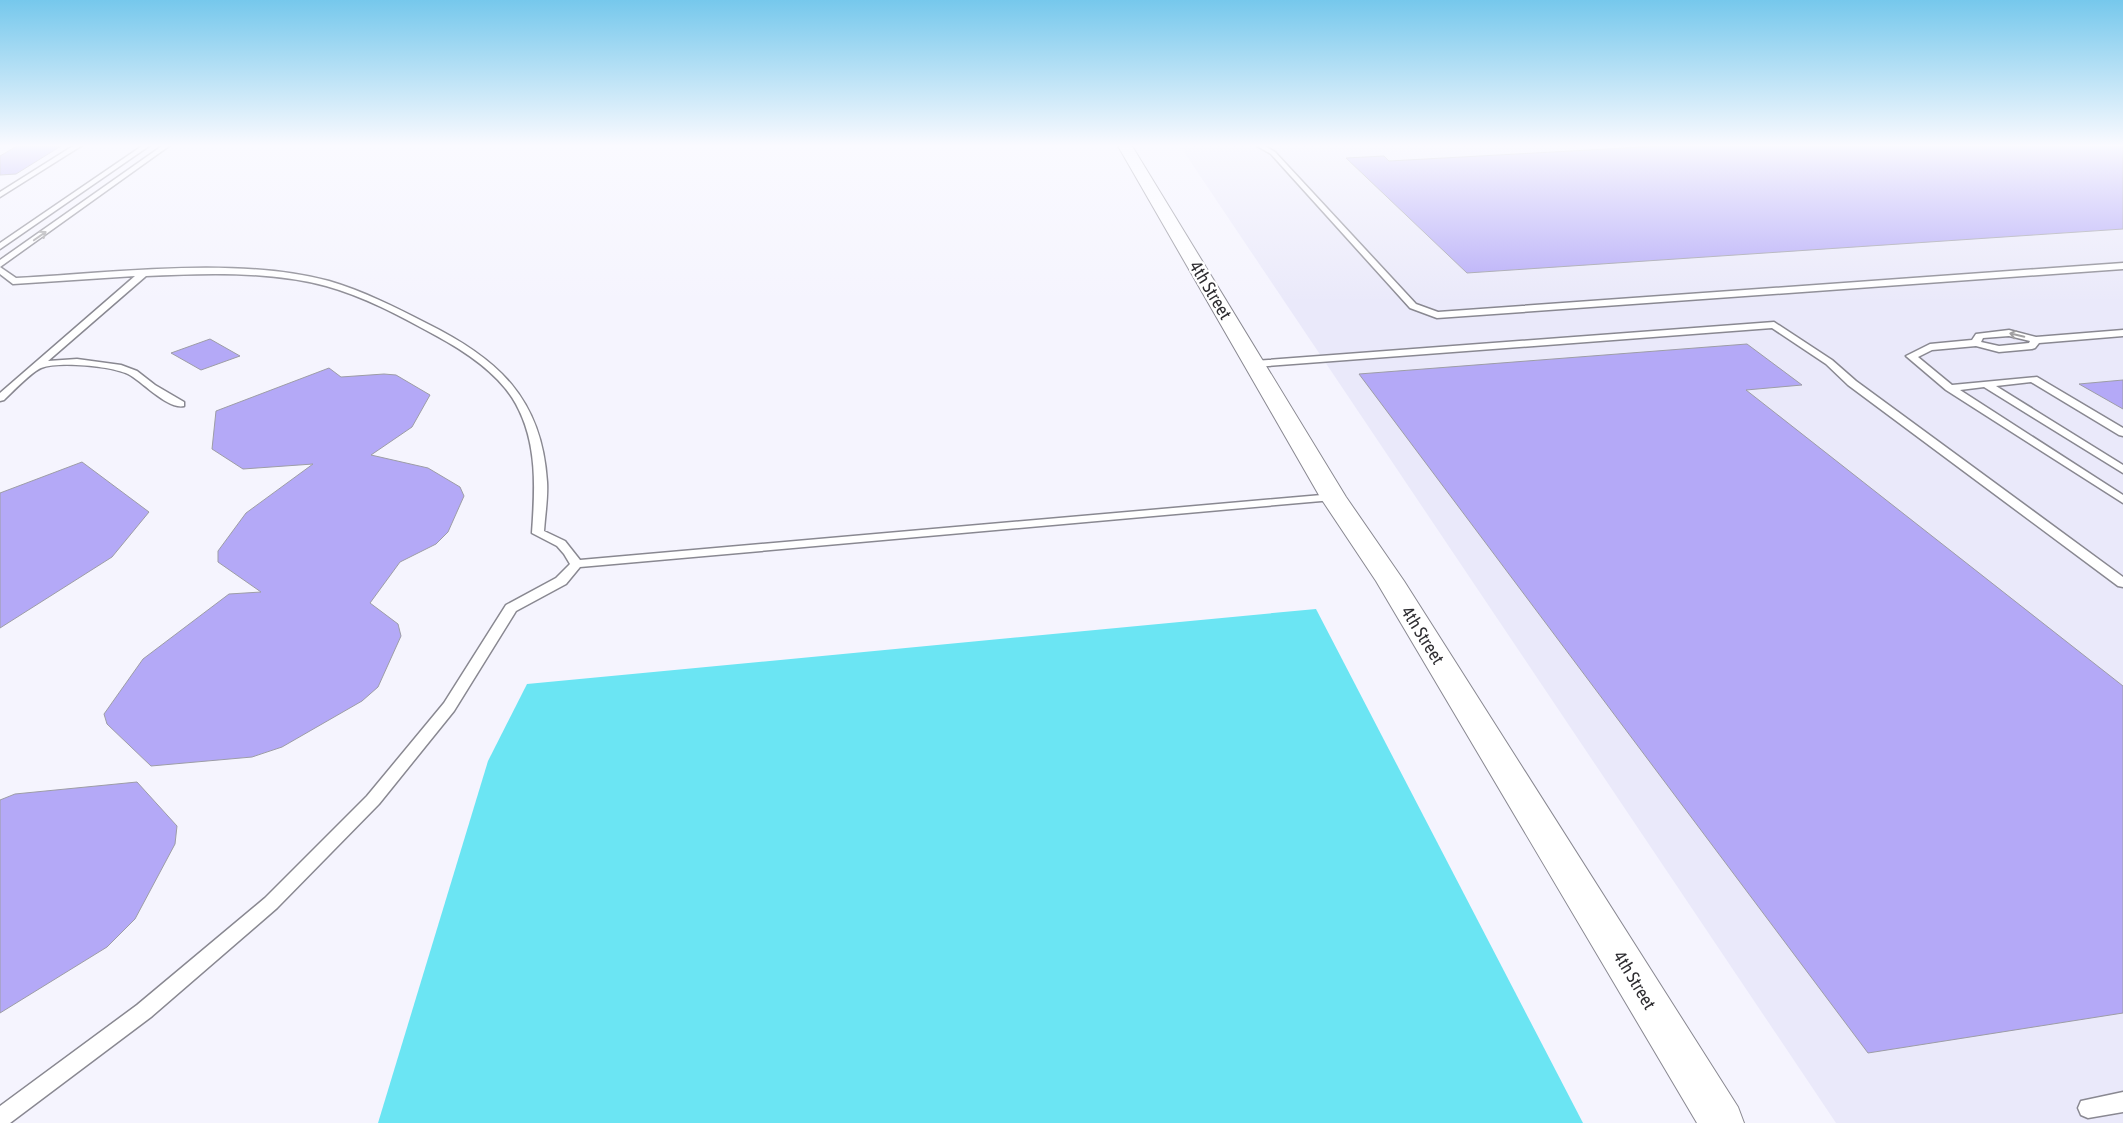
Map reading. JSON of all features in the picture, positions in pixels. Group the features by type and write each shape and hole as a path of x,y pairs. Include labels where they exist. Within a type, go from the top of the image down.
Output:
{"main road":[{"name":"4th Street","path":"1156,198 1333,497 1390,581 1722,1123"}],"lane":[{"path":"0,246 69,198"},
{"path":"0,264 92,198"},
{"path":"1315,198 1413,306 1437,315 2123,266"},
{"path":"0,270 11,277 13,281 187,273 256,274 326,284 362,296 443,334 476,355 519,398 535,440 541,481 538,533 555,538 570,550 576,564"},
{"path":"0,398 142,275"},
{"path":"1254,364 1774,325 1829,362 1852,383 2123,583"},
{"path":"1976,343 1979,336 2009,333 2036,340 2123,332"},
{"path":"2036,340 2032,346 1999,349 1976,343 1930,347 1911,356 1950,388 2123,500"},
{"path":"38,364 77,362 118,367 134,373 151,387 180,404"},
{"path":"1950,388 2033,379 2123,433"},
{"path":"1986,384 2123,470"},
{"path":"0,1118 144,1011 270,903 373,800 449,707 511,608 561,581 576,564 1333,497"},
{"path":"2088,1108 2123,1102"}],"shaded area":[{"path":"1215,198 2123,198 2123,1123 1836,1123"}],"water":[{"path":"1316,609 1583,1123 378,1123 488,761 527,684"}],"building":[{"path":"1389,198 2123,198 2123,229 1467,273"},
{"path":"210,339 240,356 201,370 171,353"},
{"path":"1747,344 1802,385 1746,390 2123,686 2123,1013 1868,1053 1359,374"},
{"path":"329,368 341,377 396,375 430,395 412,427 371,455 428,468 460,487 464,496 448,532 436,544 400,562 370,603 398,624 401,636 378,687 362,701 282,747 252,757 151,766 107,724 104,714 143,659 229,594 261,592 218,562 218,551 246,513 313,464 243,469 212,449 216,411"},
{"path":"2123,380 2123,409 2079,384"},
{"path":"82,462 149,512 112,557 0,628 0,493"},
{"path":"137,782 177,826 175,844 135,919 107,947 0,1013 0,800 15,794"}]}
